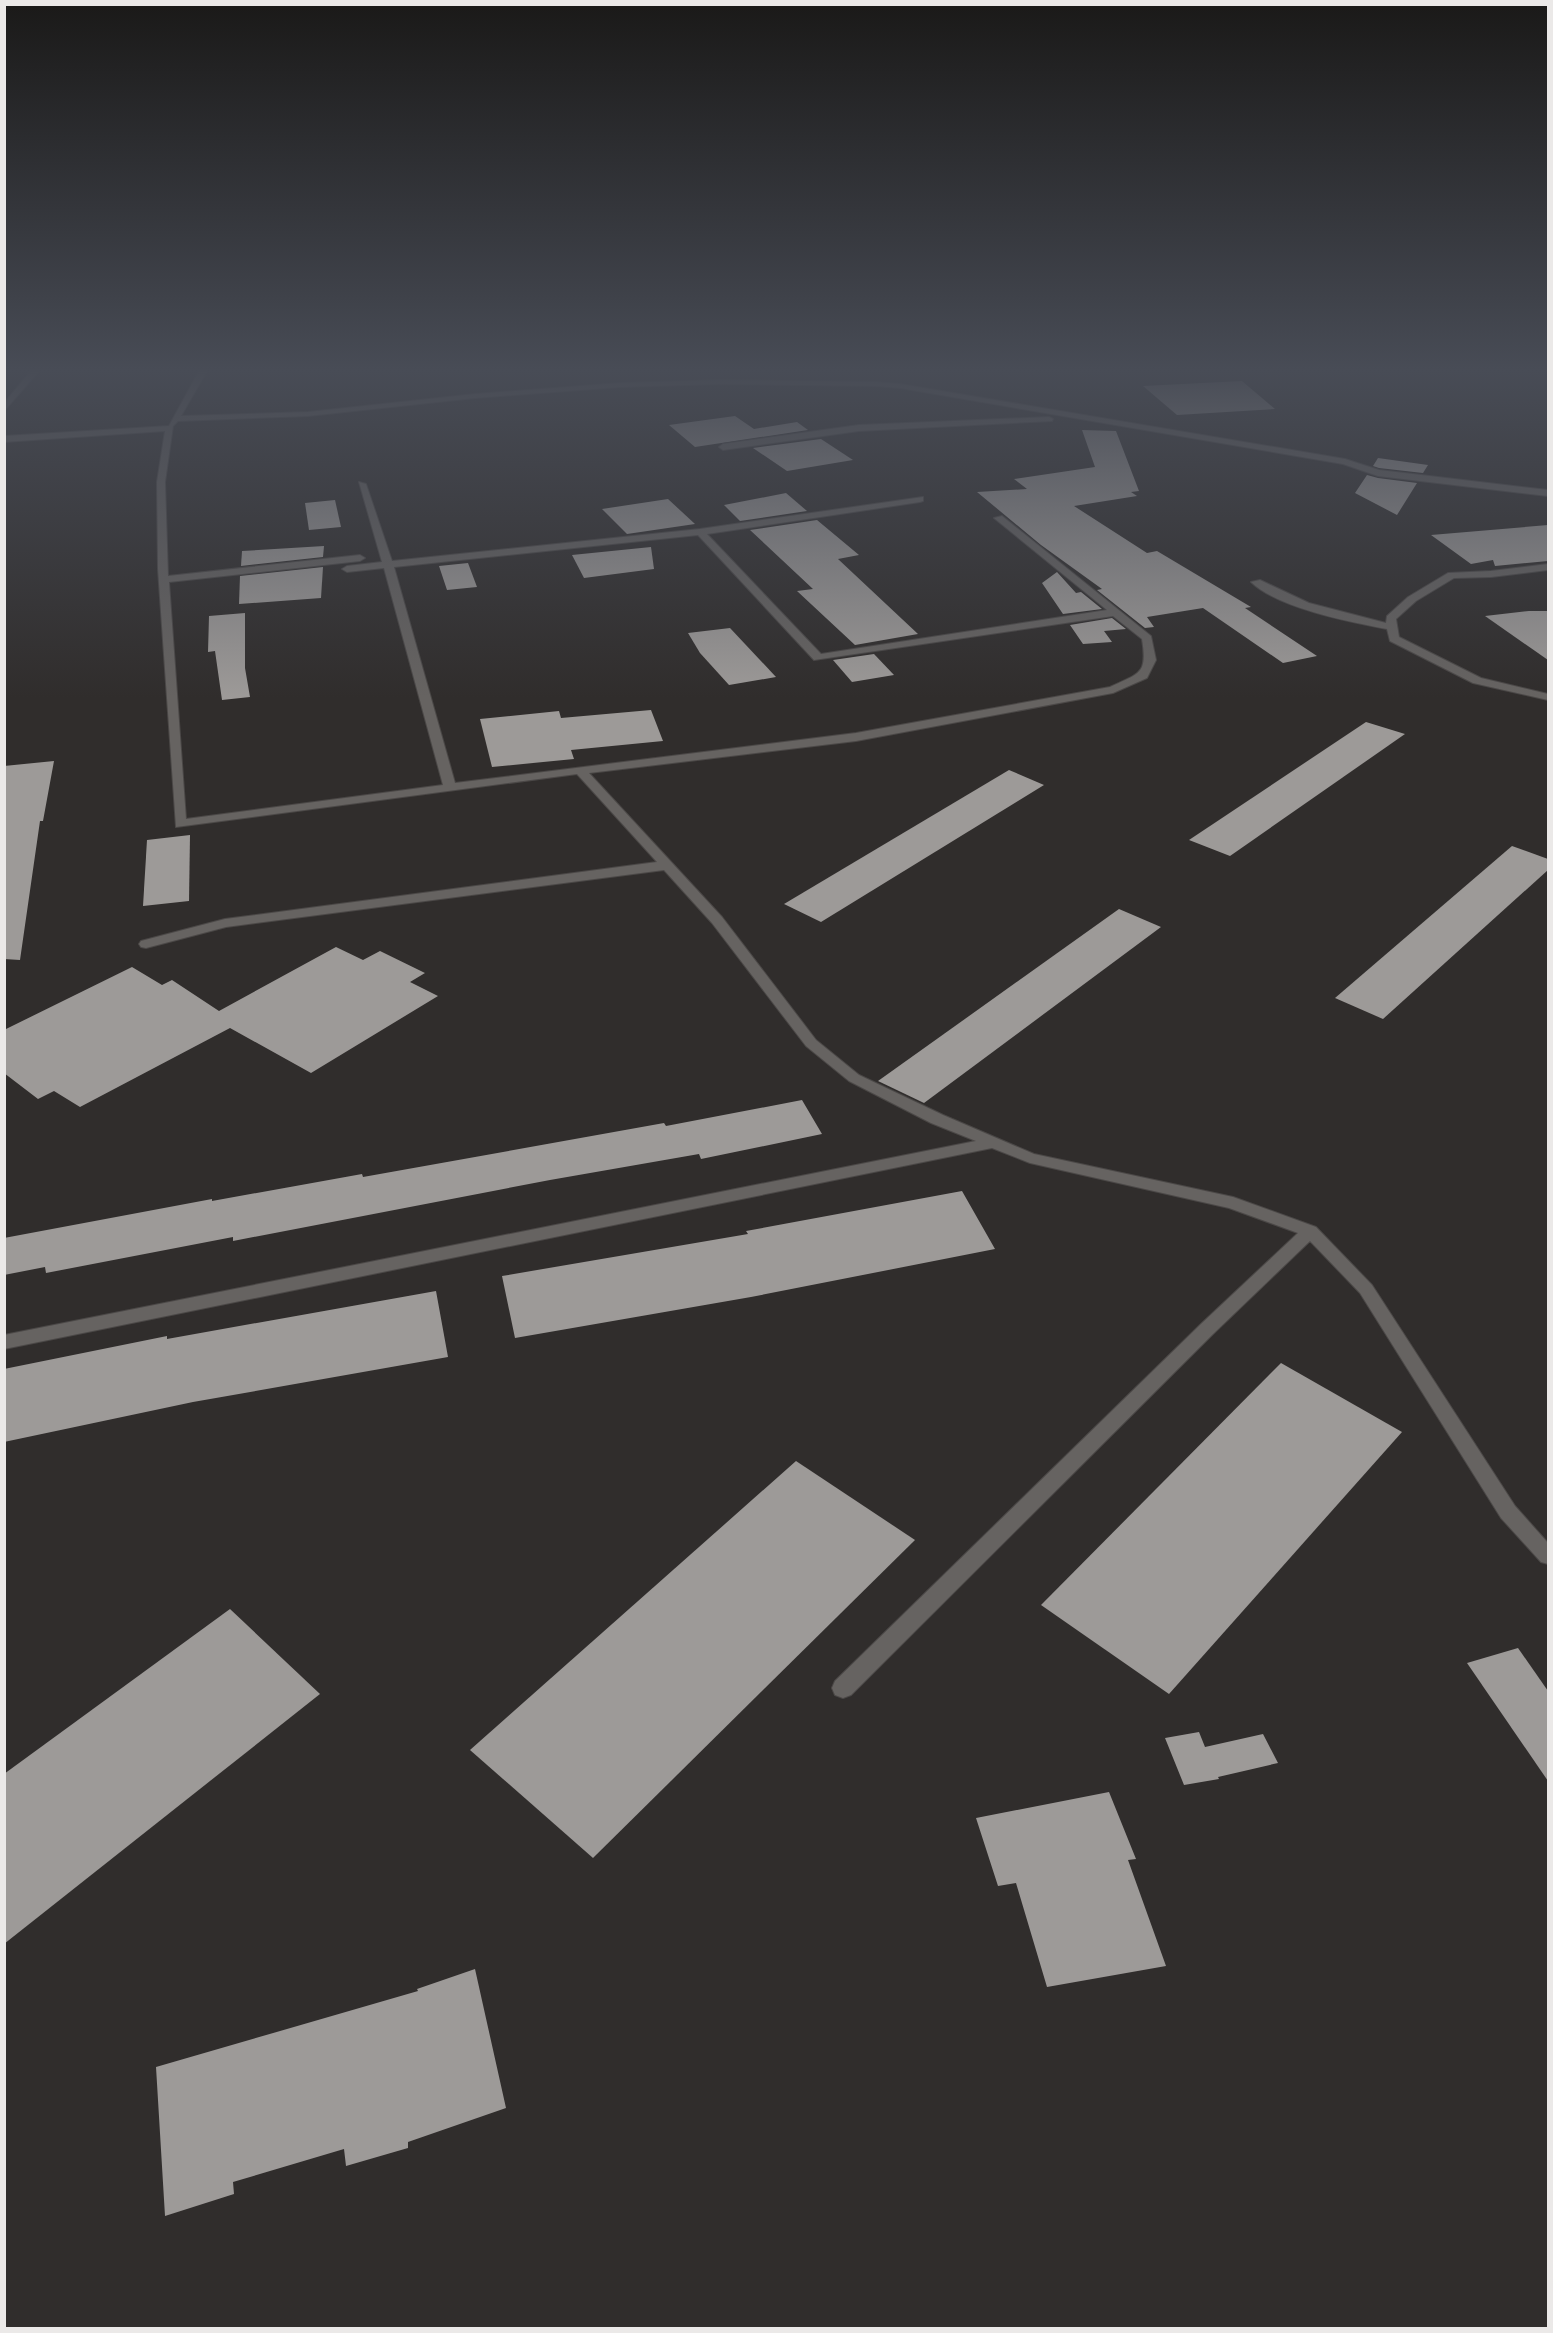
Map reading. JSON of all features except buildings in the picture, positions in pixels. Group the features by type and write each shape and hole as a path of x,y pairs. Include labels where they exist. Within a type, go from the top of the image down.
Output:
{"street":[{"path":"161,480 164,580 180,824 580,770 856,737 1113,690 1143,676 1151,660 1147,638 999,518"},
{"path":"1436,480 1548,493"},
{"path":"362,484 386,560 450,787"},
{"path":"164,580 700,532 920,499"},
{"path":"700,532 818,658 1117,612"},
{"path":"347,569 386,560"},
{"path":"1548,567 1491,574 1452,575 1412,599 1391,618 1394,639 1435,662 1477,681 1548,697"},
{"path":"1256,582 1285,598 1310,608 1392,627"},
{"path":"580,770 717,920 811,1043 854,1078 937,1119 1030,1158 1233,1203 1310,1232 1366,1289 1508,1512 1548,1556"},
{"path":"146,944 225,923 668,865"},
{"path":"4,1342 993,1143"},
{"path":"843,1688 1207,1329 1310,1232"}]}
